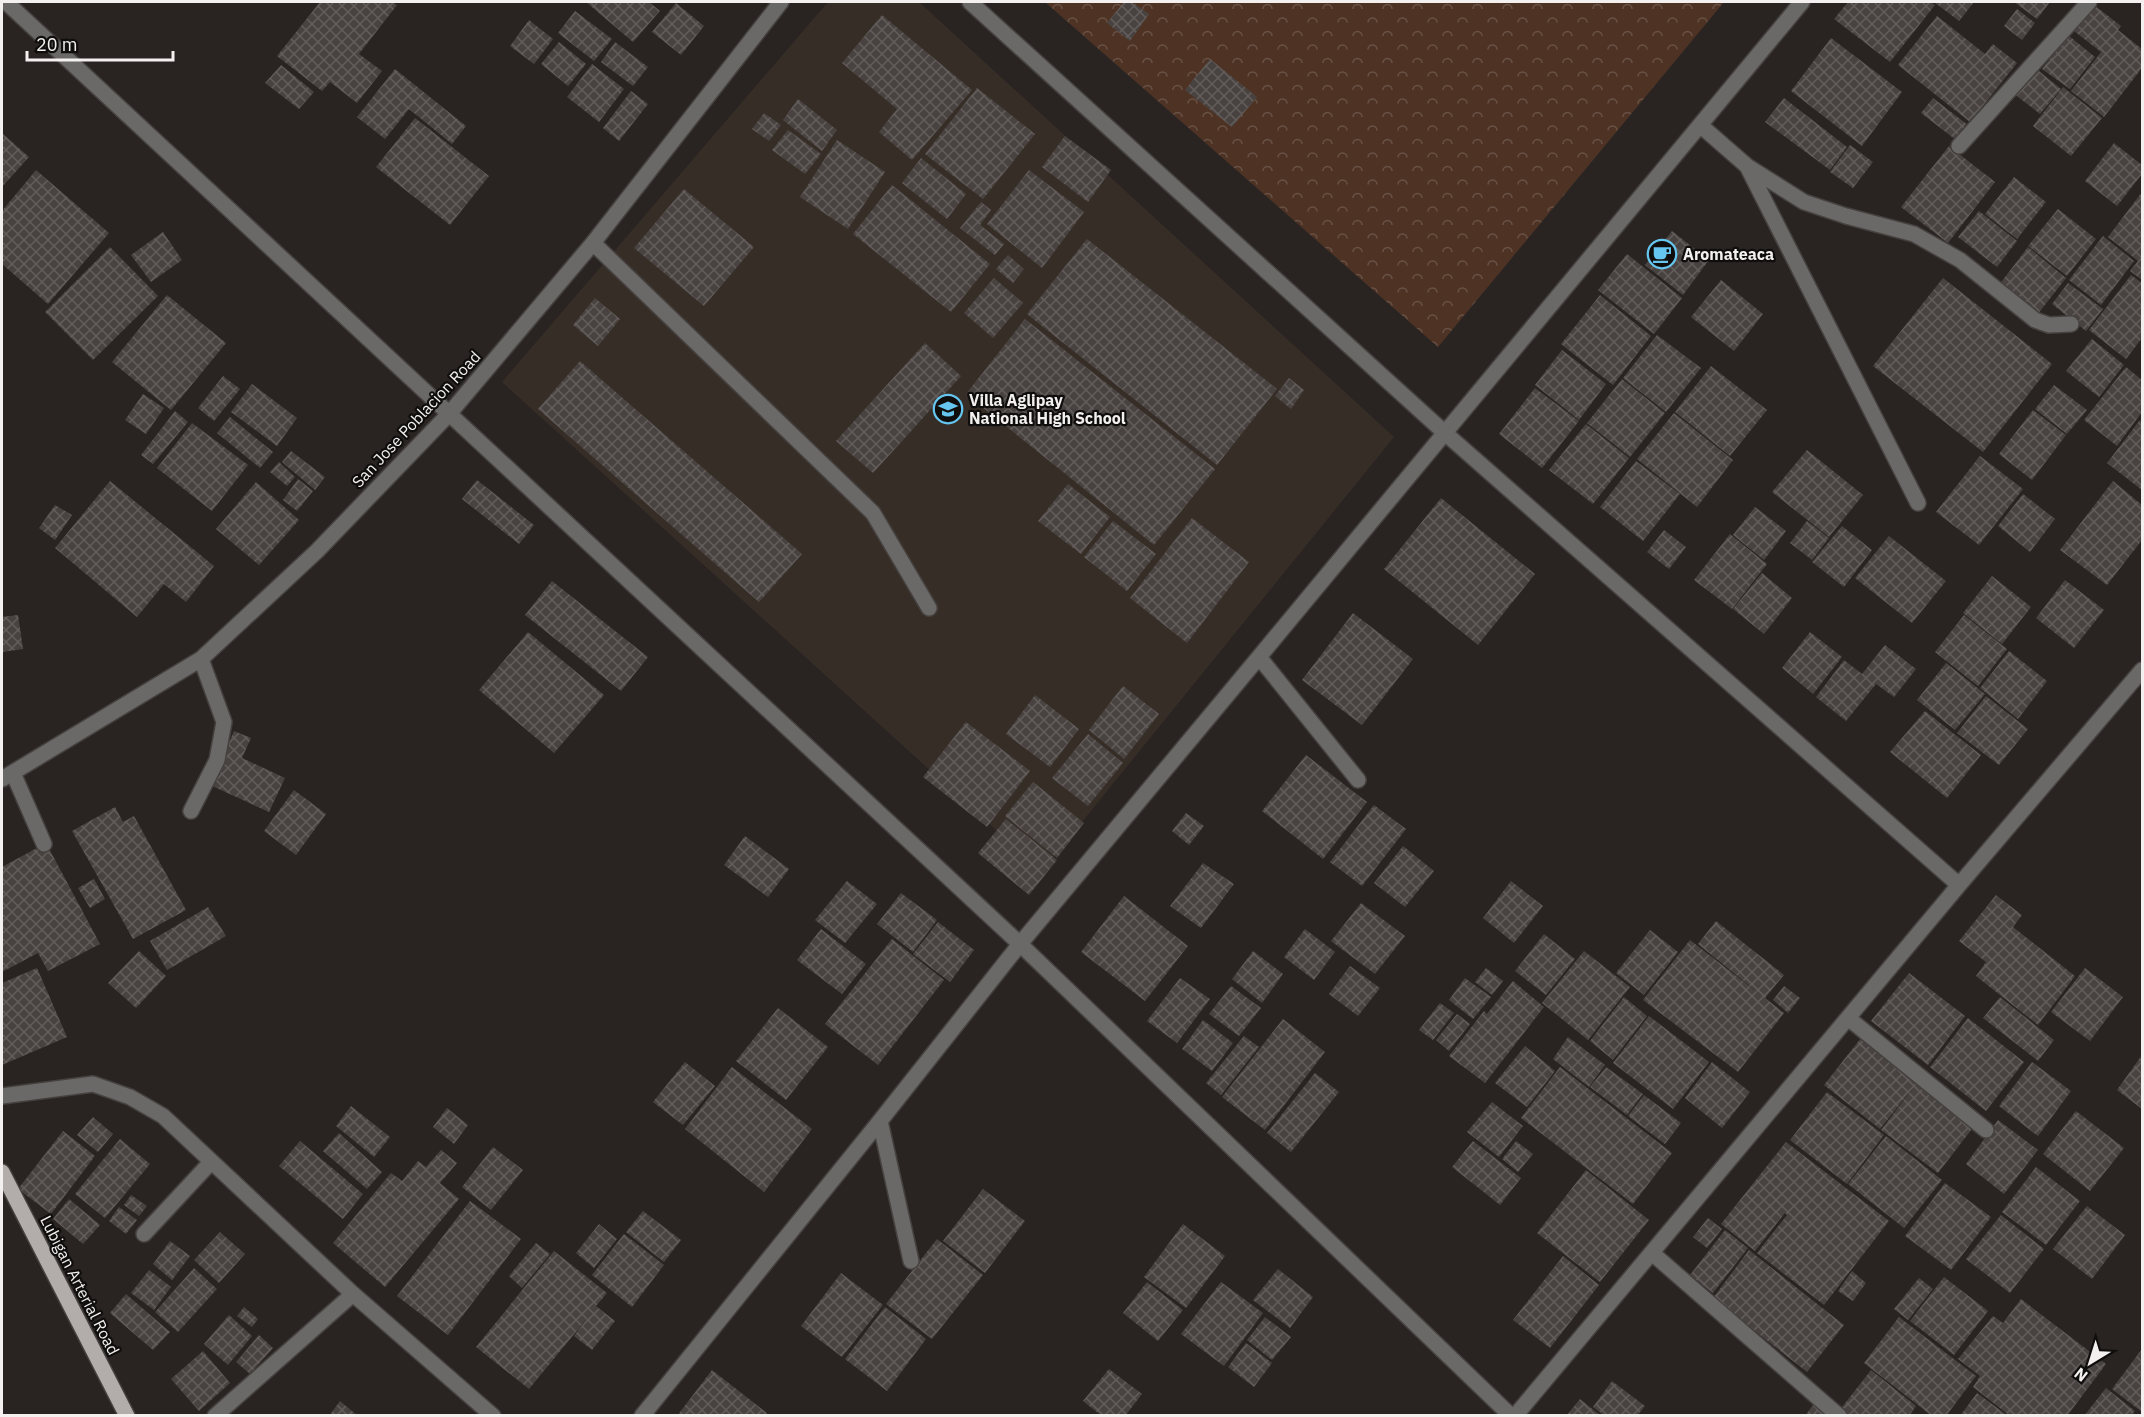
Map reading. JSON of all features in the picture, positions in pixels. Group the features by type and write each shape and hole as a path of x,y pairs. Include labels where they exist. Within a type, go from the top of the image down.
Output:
{"main road":[{"name":"Lubigan Arterial Road","path":"2,1172 127,1416"}],"street":[{"path":"6,2 1020,944 1513,1416 2142,670"},
{"name":"San Jose Poblacion Road","path":"7,776 201,659 317,550 448,414 594,243 781,2"},
{"path":"970,2 1445,433 1959,885"},
{"path":"642,1416 1020,944 1802,2"},
{"path":"1959,146 2089,2"},
{"path":"1700,125 1747,166 1804,202 1914,234 1960,260 2034,320 2049,325 2071,324"},
{"path":"1747,166 1918,503"},
{"path":"594,243 873,513 929,608"},
{"path":"1259,657 1358,780"},
{"path":"191,811 217,760 224,722 201,659"},
{"path":"7,776 44,844"},
{"path":"1848,1018 1986,1130"},
{"path":"2,1096 93,1084 130,1097 163,1116 353,1294 493,1416"},
{"path":"880,1120 911,1261"},
{"path":"144,1234 210,1162"},
{"path":"1652,1253 1839,1416"},
{"path":"215,1416 353,1294"}],"shaded area":[{"name":"Villa Aglipay National High School","path":"828,2 919,2 1394,437 1052,859 1029,860 502,382"}],"green space":[{"path":"1045,2 1724,2 1438,347"}],"building":[{"path":"320,2 392,2 397,5 359,54 382,71 357,103 330,82 322,91 277,56"},
{"path":"586,2 649,2 660,11 633,42"},
{"path":"1124,2 1132,2 1149,14 1130,41 1107,23"},
{"path":"1848,2 1930,2 1935,5 1890,62 1834,19"},
{"path":"1934,2 1974,2 1959,21"},
{"path":"2014,2 2050,2 2037,19"},
{"path":"676,3 704,26 681,55 652,32"},
{"path":"2094,5 2121,26 2118,30 2142,49 2142,68 2104,117 2071,91 2101,52 2074,31"},
{"path":"2017,9 2035,23 2022,40 2004,26"},
{"path":"575,11 612,39 594,61 558,33"},
{"path":"882,15 972,90 912,160 879,132 897,109 842,63"},
{"path":"1937,16 1985,54 1993,44 2017,63 1970,122 1898,65"},
{"path":"529,20 553,39 534,64 510,46"},
{"path":"2068,35 2095,57 2070,89 2042,69"},
{"path":"1831,38 1902,92 1862,146 1791,91"},
{"path":"559,42 586,64 568,86 541,64"},
{"path":"615,42 648,67 633,86 601,62"},
{"path":"1210,59 1257,97 1232,127 1185,90"},
{"path":"592,64 624,89 599,122 567,97"},
{"path":"281,65 314,92 299,109 265,83"},
{"path":"2034,67 2061,89 2040,114 2013,93"},
{"path":"395,69 466,126 452,144 409,109 385,139 357,117"},
{"path":"2063,87 2102,118 2071,156 2033,126"},
{"path":"977,88 1035,134 983,199 925,154"},
{"path":"631,91 648,104 619,141 603,128"},
{"path":"1784,98 1847,147 1830,170 1765,122"},
{"path":"1933,98 1968,125 1956,140 1921,113"},
{"path":"798,99 837,130 822,151 783,120"},
{"path":"764,113 781,125 769,141 752,129"},
{"path":"415,118 489,176 450,225 376,167"},
{"path":"788,130 821,154 805,174 772,150"},
{"path":"2,133 29,157 2,187"},
{"path":"1065,136 1111,170 1088,202 1042,167"},
{"path":"837,140 885,172 848,229 800,197"},
{"path":"2114,143 2142,165 2142,174 2117,206 2085,181"},
{"path":"1850,145 1873,162 1853,188 1830,172"},
{"path":"1949,146 1995,182 1948,243 1901,207"},
{"path":"921,158 966,194 947,219 902,183"},
{"path":"36,170 109,233 48,304 2,264 2,211"},
{"path":"1029,170 1084,212 1042,268 987,224"},
{"path":"2014,177 2046,202 2017,239 1985,214"},
{"path":"892,185 990,264 951,312 853,234"},
{"path":"684,189 754,247 704,306 634,248"},
{"path":"2142,192 2142,280 2130,271 2138,261 2108,237"},
{"path":"981,202 991,210 980,225 1004,244 995,255 960,228"},
{"path":"2058,209 2096,239 2067,276 2028,246"},
{"path":"1979,211 2017,241 1997,267 1958,237"},
{"path":"1672,231 1709,260 1683,295 1645,265"},
{"path":"163,232 182,260 151,282 131,255"},
{"path":"2103,236 2134,261 2101,305 2069,280"},
{"path":"1087,239 1277,389 1217,465 1027,314"},
{"path":"110,247 158,296 93,360 45,312"},
{"path":"2028,247 2066,278 2037,315 1999,285"},
{"path":"1627,254 1682,298 1654,334 1598,290"},
{"path":"1008,255 1024,269 1013,283 996,269"},
{"path":"2131,275 2142,283 2142,338 2126,359 2089,330"},
{"path":"994,278 1023,303 993,338 964,313"},
{"path":"1943,278 2052,364 1983,452 1873,366"},
{"path":"1721,280 1763,314 1734,351 1691,317"},
{"path":"2068,283 2103,309 2086,331 2052,304"},
{"path":"167,295 226,343 171,410 112,362"},
{"path":"1600,295 1651,336 1613,385 1561,344"},
{"path":"595,298 620,319 598,346 573,325"},
{"path":"1025,319 1215,469 1154,545 966,394"},
{"path":"1657,335 1701,368 1666,412 1623,378"},
{"path":"2092,339 2124,365 2099,397 2066,371"},
{"path":"925,343 961,376 873,473 836,441"},
{"path":"1562,350 1606,384 1579,420 1535,385"},
{"path":"580,361 802,554 759,602 538,409"},
{"path":"1711,366 1767,410 1730,456 1675,412"},
{"path":"2126,367 2142,380 2142,412 2117,446 2084,420"},
{"path":"223,376 240,389 214,421 198,408"},
{"path":"1289,378 1304,390 1291,409 1275,396"},
{"path":"1622,379 1665,413 1630,457 1587,423"},
{"path":"252,384 297,418 277,446 231,412"},
{"path":"2054,385 2087,410 2067,434 2035,409"},
{"path":"1535,388 1579,421 1542,468 1499,434"},
{"path":"143,394 164,408 146,434 125,420"},
{"path":"2033,410 2066,435 2032,480 1999,454"},
{"path":"175,411 188,422 153,464 141,455"},
{"path":"1674,413 1733,460 1697,507 1637,459"},
{"path":"230,417 273,452 260,468 217,433"},
{"path":"2140,420 2142,423 2142,490 2107,463"},
{"path":"192,423 248,465 212,511 157,468"},
{"path":"1586,424 1629,458 1593,504 1549,470"},
{"path":"1807,450 1863,495 1829,537 1772,492"},
{"path":"291,451 325,477 315,490 282,462"},
{"path":"1980,456 2023,489 1979,545 1936,512"},
{"path":"1636,461 1680,494 1643,541 1600,507"},
{"path":"279,462 295,477 287,486 270,472"},
{"path":"298,479 313,491 297,511 283,500"},
{"path":"477,480 534,525 519,544 462,499"},
{"path":"110,481 214,566 186,602 164,584 137,617 55,548"},
{"path":"2113,481 2142,505 2142,540 2107,585 2060,550"},
{"path":"256,482 299,520 259,565 216,529"},
{"path":"1068,484 1110,517 1081,554 1038,521"},
{"path":"2023,494 2055,519 2030,552 1998,526"},
{"path":"1441,498 1535,574 1478,645 1384,569"},
{"path":"55,505 72,515 55,540 39,528"},
{"path":"1755,507 1786,531 1764,560 1733,535"},
{"path":"1192,518 1249,562 1187,643 1130,598"},
{"path":"1113,521 1156,554 1127,591 1084,557"},
{"path":"1807,521 1829,538 1812,560 1790,543"},
{"path":"1842,526 1872,550 1844,587 1812,562"},
{"path":"1664,530 1686,547 1669,569 1647,552"},
{"path":"1730,534 1767,564 1732,609 1694,580"},
{"path":"1889,536 1946,581 1912,623 1855,578"},
{"path":"1762,573 1792,598 1764,634 1733,609"},
{"path":"1992,576 2031,607 2002,644 1963,613"},
{"path":"2065,580 2104,610 2074,648 2036,618"},
{"path":"552,581 648,657 621,691 525,615"},
{"path":"1353,613 1413,659 1362,725 1302,680"},
{"path":"18,615 23,649 2,652 2,617"},
{"path":"1964,615 2007,649 1978,686 1935,652"},
{"path":"528,632 604,695 554,753 479,690"},
{"path":"1810,632 1842,657 1813,694 1782,668"},
{"path":"1885,645 1916,669 1894,697 1876,684 1846,721 1816,697 1844,660 1862,674"},
{"path":"2009,651 2047,681 2018,719 1980,688"},
{"path":"1946,663 1985,694 1955,730 1917,700"},
{"path":"1123,686 1159,714 1124,759 1089,730"},
{"path":"1035,695 1079,729 1050,767 1006,734"},
{"path":"1986,696 2028,729 1999,765 1957,733"},
{"path":"1925,711 1981,755 1947,798 1890,752"},
{"path":"966,722 1030,771 987,827 923,777"},
{"path":"234,731 251,738 242,758 285,778 269,812 210,785"},
{"path":"1088,734 1123,763 1088,806 1052,778"},
{"path":"1306,755 1367,802 1323,859 1262,811"},
{"path":"1033,782 1084,823 1057,858 1005,816"},
{"path":"294,790 326,814 296,855 264,831"},
{"path":"1374,805 1406,829 1362,886 1330,862"},
{"path":"115,807 123,822 134,816 186,910 133,939 72,831"},
{"path":"1186,813 1204,826 1189,845 1172,831"},
{"path":"1006,819 1057,860 1029,895 978,853"},
{"path":"745,836 789,869 768,897 724,865"},
{"path":"46,843 100,944 48,971 38,953 2,972 2,867"},
{"path":"1403,846 1434,871 1405,907 1374,883"},
{"path":"1203,863 1234,884 1201,928 1170,906"},
{"path":"94,879 105,899 90,908 78,888"},
{"path":"847,881 877,904 845,943 815,920"},
{"path":"1511,881 1543,906 1514,943 1483,918"},
{"path":"901,893 937,920 913,952 877,924"},
{"path":"1996,895 2022,915 2013,927 2075,976 2038,1025 1976,976 1986,962 1959,941"},
{"path":"1124,896 1188,946 1145,1001 1081,952"},
{"path":"1361,903 1405,936 1375,974 1331,941"},
{"path":"208,907 226,936 167,970 150,941"},
{"path":"1716,921 1784,975 1765,998 1784,1013 1738,1072 1643,1000 1690,940 1762,996 1698,944"},
{"path":"938,922 974,950 950,982 913,954"},
{"path":"821,929 866,964 842,994 797,960"},
{"path":"1305,929 1335,952 1314,980 1284,957"},
{"path":"1650,930 1678,952 1644,995 1616,973"},
{"path":"1544,934 1575,959 1546,995 1515,971"},
{"path":"892,939 944,980 878,1065 825,1024"},
{"path":"139,951 166,976 136,1008 108,983"},
{"path":"1253,951 1283,974 1262,1003 1232,979"},
{"path":"1584,951 1630,987 1588,1040 1542,1003"},
{"path":"1350,966 1380,988 1358,1016 1329,994"},
{"path":"37,968 67,1037 2,1065 2,983"},
{"path":"1486,968 1503,981 1492,995 1475,982"},
{"path":"2085,968 2123,997 2090,1041 2051,1012"},
{"path":"1909,973 1965,1016 1928,1065 1871,1021"},
{"path":"1180,978 1210,999 1177,1043 1147,1021"},
{"path":"1465,978 1491,997 1473,1019 1449,1000"},
{"path":"1513,981 1544,1007 1485,1083 1449,1056 1484,1011 1487,1014"},
{"path":"1231,986 1261,1008 1239,1036 1209,1014"},
{"path":"1784,986 1800,998 1788,1013 1773,1000"},
{"path":"1624,997 1647,1016 1613,1060 1590,1041"},
{"path":"2000,997 2054,1040 2038,1061 1983,1018"},
{"path":"1440,1003 1454,1013 1433,1040 1419,1030"},
{"path":"778,1008 828,1047 786,1100 736,1061"},
{"path":"1457,1014 1470,1024 1449,1051 1436,1040"},
{"path":"1649,1016 1709,1062 1673,1109 1613,1063"},
{"path":"1968,1018 2024,1062 1986,1111 1930,1067"},
{"path":"1283,1019 1325,1052 1265,1130 1222,1097"},
{"path":"1203,1020 1233,1043 1212,1071 1182,1049"},
{"path":"1244,1036 1259,1047 1221,1095 1206,1083"},
{"path":"1568,1037 1605,1065 1589,1087 1553,1059"},
{"path":"1861,1038 1975,1125 1938,1173 1881,1130 1917,1083 1880,1129 1824,1085"},
{"path":"1525,1046 1555,1071 1527,1107 1495,1083"},
{"path":"2142,1055 2142,1109 2117,1090"},
{"path":"685,1062 715,1086 683,1125 653,1102"},
{"path":"1712,1062 1750,1092 1722,1128 1685,1098"},
{"path":"2032,1062 2071,1091 2038,1136 1999,1106"},
{"path":"732,1067 812,1129 764,1192 685,1129"},
{"path":"1560,1067 1672,1153 1633,1204 1521,1118"},
{"path":"1606,1067 1643,1094 1627,1115 1590,1087"},
{"path":"1315,1073 1339,1092 1291,1152 1267,1133"},
{"path":"1827,1092 1884,1135 1847,1184 1790,1140"},
{"path":"1644,1095 1681,1123 1665,1144 1628,1116"},
{"path":"1492,1102 1523,1126 1499,1157 1467,1132"},
{"path":"351,1106 390,1137 374,1157 336,1126"},
{"path":"447,1108 468,1125 454,1144 433,1127"},
{"path":"2076,1111 2124,1148 2090,1191 2043,1154"},
{"path":"93,1117 113,1134 98,1152 77,1135"},
{"path":"1998,1120 2038,1150 2004,1194 1966,1164"},
{"path":"63,1131 95,1156 51,1214 18,1189"},
{"path":"339,1133 382,1172 367,1189 323,1151"},
{"path":"1886,1136 1942,1180 1904,1228 1848,1184"},
{"path":"120,1139 150,1164 105,1218 75,1194"},
{"path":"300,1141 363,1194 343,1219 279,1166"},
{"path":"1473,1141 1521,1178 1500,1205 1452,1167"},
{"path":"1516,1141 1533,1154 1518,1172 1502,1159"},
{"path":"1786,1142 1889,1221 1824,1305 1757,1253 1787,1215 1785,1213 1755,1251 1721,1224"},
{"path":"493,1147 523,1170 491,1210 462,1187"},
{"path":"441,1150 457,1163 440,1183 459,1199 385,1287 333,1243 391,1173 402,1181 418,1161 426,1167"},
{"path":"2036,1167 2080,1201 2046,1245 2002,1212"},
{"path":"1586,1170 1649,1220 1600,1282 1537,1233"},
{"path":"1945,1183 1991,1217 1951,1270 1905,1236"},
{"path":"983,1189 1025,1221 985,1273 943,1241"},
{"path":"131,1195 147,1206 139,1216 124,1205"},
{"path":"69,1199 100,1225 83,1244 53,1219"},
{"path":"470,1201 521,1239 448,1335 397,1296"},
{"path":"2087,1206 2125,1235 2092,1279 2053,1249"},
{"path":"119,1207 137,1220 126,1234 109,1221"},
{"path":"643,1211 681,1240 664,1262 626,1232"},
{"path":"2001,1215 2044,1249 2010,1293 1966,1259"},
{"path":"1708,1218 1722,1229 1707,1248 1693,1237"},
{"path":"599,1224 617,1239 594,1268 576,1253"},
{"path":"1183,1224 1225,1256 1186,1308 1144,1277"},
{"path":"1725,1230 1748,1248 1713,1293 1690,1275"},
{"path":"220,1232 245,1254 219,1283 194,1260"},
{"path":"624,1234 664,1265 632,1307 592,1275"},
{"path":"937,1239 983,1275 932,1339 886,1304"},
{"path":"170,1241 190,1256 172,1280 153,1264"},
{"path":"536,1243 550,1254 522,1288 509,1276"},
{"path":"1749,1250 1844,1325 1807,1372 1713,1298"},
{"path":"554,1251 607,1293 596,1306 615,1321 592,1350 574,1336 589,1316 529,1389 476,1347"},
{"path":"1563,1256 1599,1285 1550,1348 1513,1320"},
{"path":"194,1268 217,1289 178,1332 155,1312"},
{"path":"1278,1269 1313,1297 1290,1328 1253,1300"},
{"path":"149,1270 171,1287 154,1310 131,1293"},
{"path":"1852,1271 1866,1283 1853,1301 1838,1291"},
{"path":"841,1273 883,1305 842,1357 801,1326"},
{"path":"1944,1277 1988,1311 1954,1355 1910,1321"},
{"path":"1919,1278 1933,1289 1908,1320 1894,1309"},
{"path":"1147,1282 1183,1310 1158,1341 1123,1313"},
{"path":"1221,1282 1263,1313 1224,1366 1181,1334"},
{"path":"126,1294 170,1332 153,1350 110,1313"},
{"path":"2021,1299 2106,1364 2067,1416 2010,1416 1973,1387 1980,1376 1958,1359 1993,1316 2003,1323"},
{"path":"244,1307 258,1319 252,1327 237,1316"},
{"path":"885,1307 926,1339 887,1391 845,1359"},
{"path":"229,1315 252,1336 228,1365 204,1344"},
{"path":"1265,1317 1291,1337 1272,1360 1247,1340"},
{"path":"1899,1317 1976,1376 1946,1416 1932,1416 1864,1363"},
{"path":"259,1335 273,1348 250,1374 236,1362"},
{"path":"1246,1343 1272,1363 1254,1387 1228,1367"},
{"path":"2142,1349 2142,1412 2112,1389"},
{"path":"203,1351 230,1383 199,1411 171,1379"},
{"path":"1109,1369 1142,1394 1125,1416 1102,1416 1083,1401"},
{"path":"712,1370 767,1413 765,1416 677,1416"},
{"path":"1871,1370 1916,1406 1909,1416 1845,1416 1839,1411"},
{"path":"1612,1381 1645,1406 1637,1416 1605,1416 1593,1407"},
{"path":"2106,1388 2135,1411 2131,1416 2084,1416"},
{"path":"1977,1393 2008,1416 1960,1416"},
{"path":"1580,1399 1601,1416 1566,1416"},
{"path":"340,1401 358,1416 329,1416"},
{"path":"1815,1402 1833,1416 1805,1416"}],"place":[{"name":"Aromateaca","path":"1662,254"},
{"name":"Villa Aglipay National High School","path":"948,409"}]}
